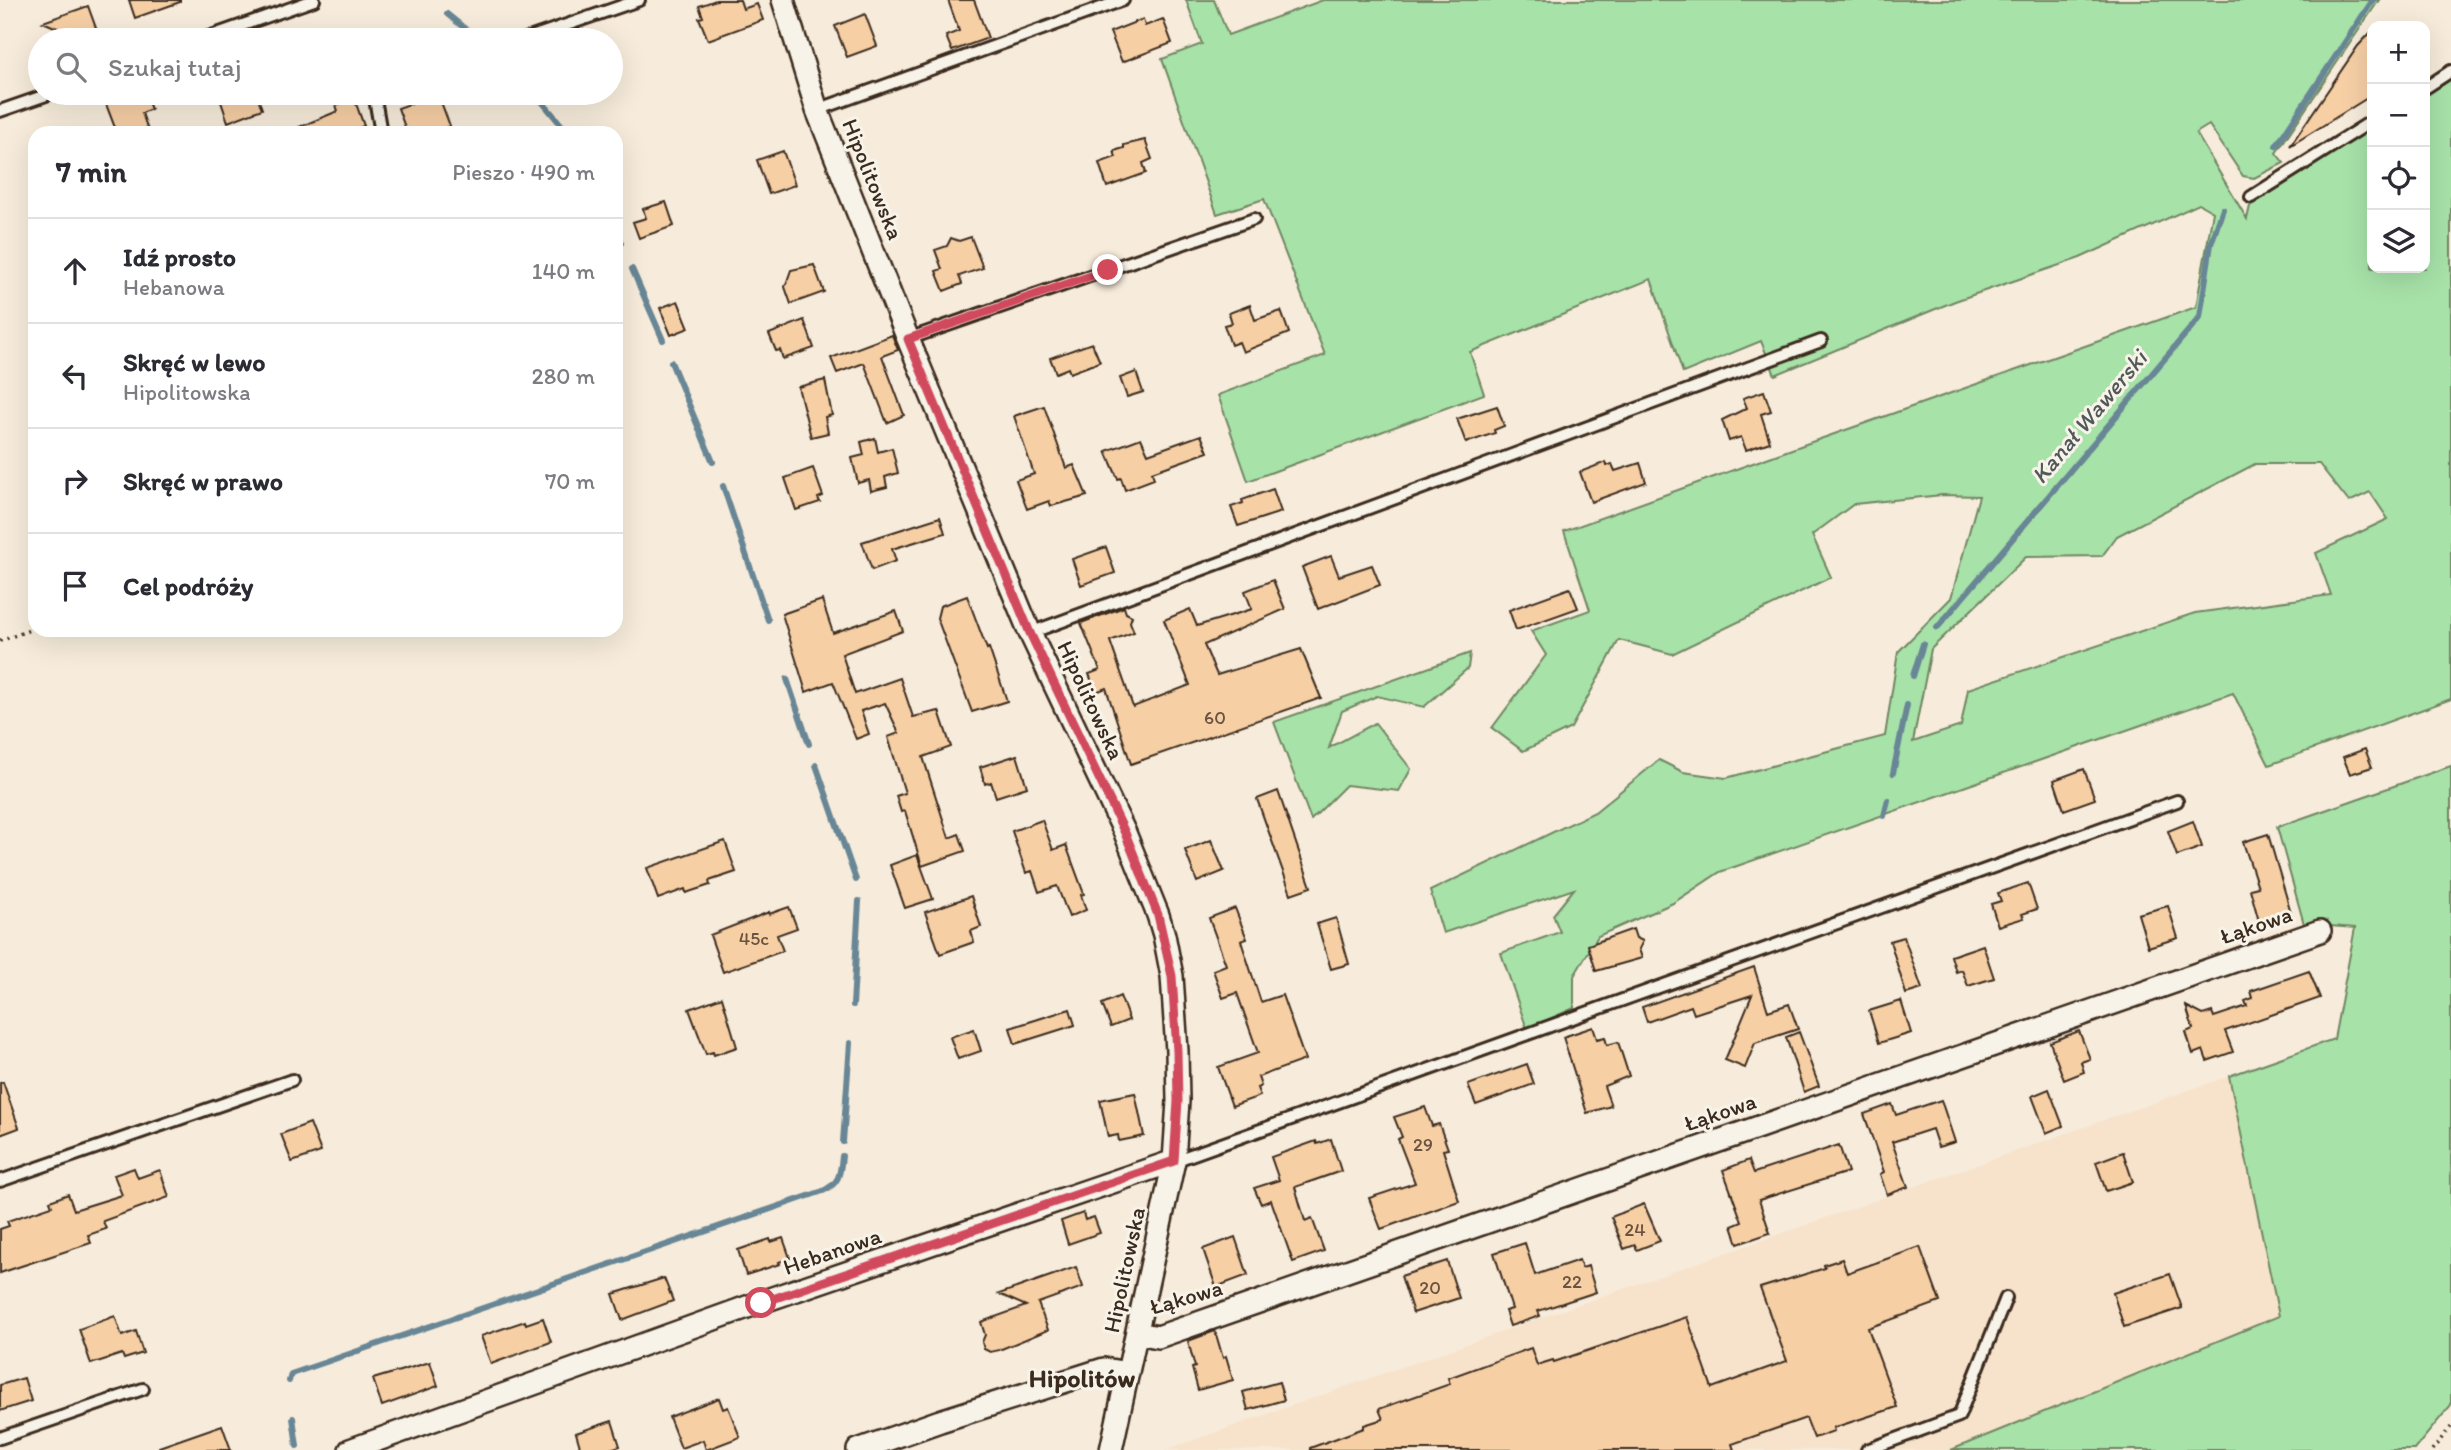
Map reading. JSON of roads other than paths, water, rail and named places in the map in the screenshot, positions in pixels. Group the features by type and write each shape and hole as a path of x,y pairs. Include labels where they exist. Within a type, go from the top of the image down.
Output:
{"street":[{"name":"Hipolitowska","path":"783,0 817,110 908,339 1030,633 1125,833 1164,935 1172,976 1177,1051 1178,1101 1174,1161 1111,1450"},
{"name":"Łąkowa","path":"1138,1333 1158,1337 2320,930"},
{"name":"Hebanowa","path":"350,1450 761,1303 1174,1161"},
{"path":"858,1450 1104,1369 1128,1373"}],"lane":[{"path":"234,28 314,0"},
{"path":"558,28 639,0"},
{"path":"817,110 1123,0"},
{"path":"2430,85 2451,71"},
{"path":"0,111 28,101"},
{"path":"376,105 380,126"},
{"path":"2251,197 2367,124"},
{"path":"908,339 1254,219"},
{"path":"1030,633 1821,341"},
{"path":"1174,1161 2177,801"},
{"path":"0,1181 292,1080"},
{"path":"1867,1450 1959,1416 2006,1298"},
{"path":"0,1438 143,1389"}],"waterway":[{"name":"Kanał Wawerski","path":"2276,146 2373,0"},
{"path":"447,14 464,28"},
{"path":"545,105 562,126"},
{"name":"Kanał Wawerski","path":"1937,628 2200,317 2211,244 2223,209"},
{"path":"632,269 663,340"},
{"path":"671,362 713,462"},
{"path":"723,486 768,620"},
{"name":"Kanał Wawerski","path":"1913,676 1923,644"},
{"path":"787,679 809,744"},
{"name":"Kanał Wawerski","path":"1893,773 1907,705"},
{"path":"816,765 856,880"},
{"name":"Kanał Wawerski","path":"1884,816 1888,800"},
{"path":"853,1005 859,901"},
{"path":"843,1142 850,1043"},
{"path":"289,1381 291,1374 823,1191 833,1185 838,1177 842,1156"},
{"path":"293,1418 297,1446"}],"district":[{"name":"Hipolitów","path":"1082,1378"}]}
